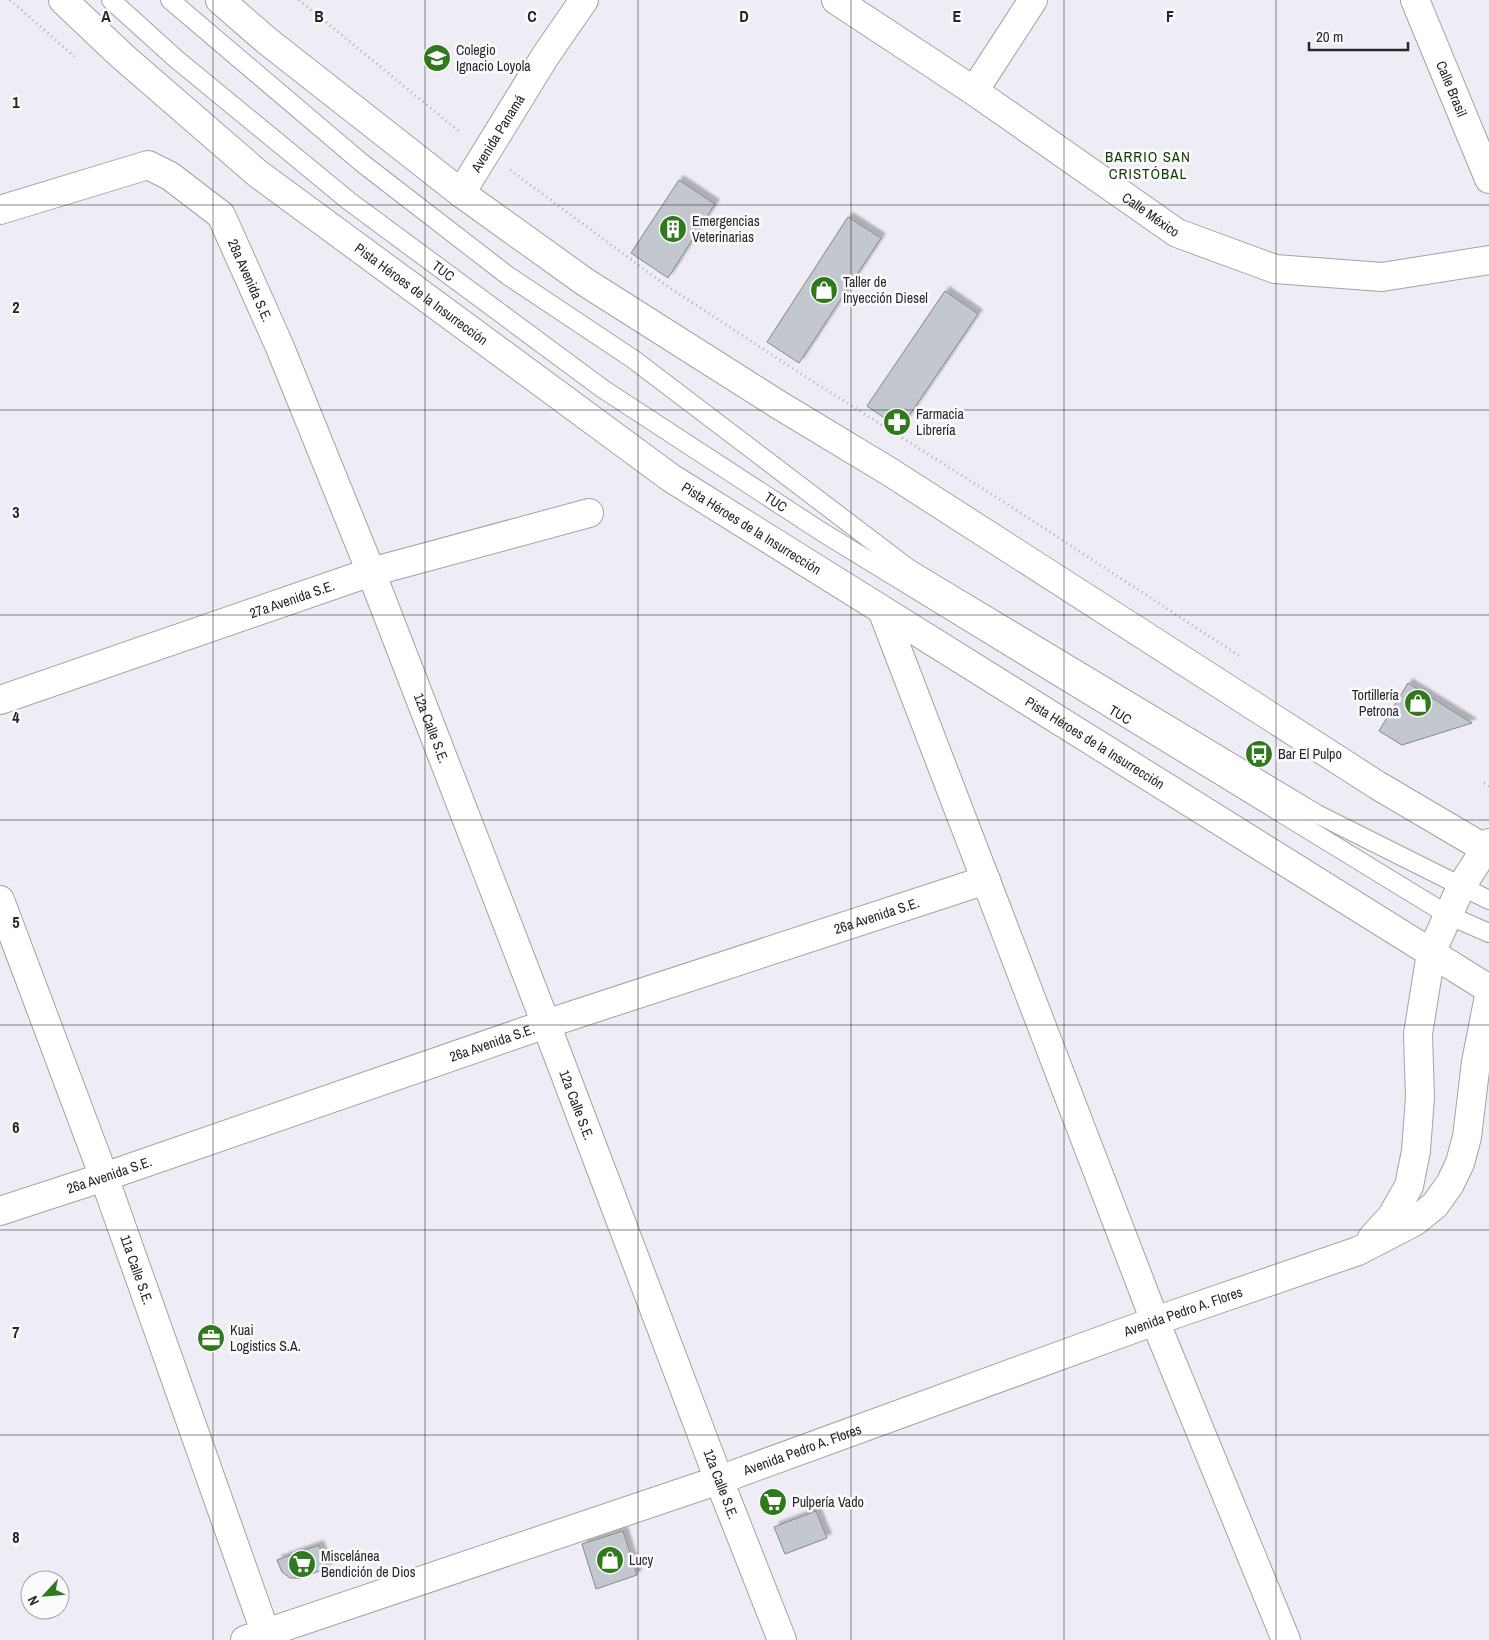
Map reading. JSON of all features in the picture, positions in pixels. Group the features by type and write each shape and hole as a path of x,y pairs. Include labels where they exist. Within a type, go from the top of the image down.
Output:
{"street":[{"name":"Pista Héroes de la Insurrección","path":"63,0 122,56 257,173 672,478 1489,989"},
{"path":"220,0 266,40 462,192 601,292 779,406 890,472 1376,785 1487,847 1460,887 1431,952 1418,1034 1420,1098 1416,1151 1409,1186 1392,1216 1358,1251"},
{"name":"Avenida Panamá","path":"462,192 546,55 584,0"},
{"name":"Calle México","path":"836,0 974,91 1177,233 1275,269 1382,277 1489,260"},
{"path":"974,91 1033,0"},
{"name":"Calle Brasil","path":"1415,0 1489,179"},
{"name":"28a Avenida S.E.","path":"0,210 148,165 170,176 222,215 279,345 371,572"},
{"name":"27a Avenida S.E.","path":"0,700 371,572 589,513"},
{"name":"12a Calle S.E.","path":"371,572 782,1640"},
{"path":"882,610 1155,1322 1286,1640"},
{"name":"26a Avenida S.E.","path":"0,1211 104,1177 546,1024 986,880"},
{"name":"11a Calle S.E.","path":"0,900 104,1177 259,1638"},
{"path":"1460,1163 1468,1137 1476,1062 1489,996"},
{"path":"1460,1163 1489,1137"},
{"name":"Avenida Pedro A. Flores","path":"259,1638 719,1480 1155,1322 1358,1251 1414,1222 1435,1205 1450,1184 1460,1163"}],"lane":[{"name":"TUC","path":"110,0 175,58 349,201 603,389 830,537 1448,914 1489,933"},
{"name":"TUC","path":"170,0 362,163 500,270 633,359 908,568 1317,814 1489,900"}],"path":[{"path":"299,0 485,152 664,284 798,372 1007,504 1249,663"},
{"path":"1484,783 1489,786"}],"building":[{"name":"Emergencias Veterinarias","path":"679,180 715,204 668,278 631,253"},
{"name":"Taller de Inyección Diesel","path":"848,217 881,238 799,363 767,342"},
{"path":"945,291 978,314 900,429 867,406"},
{"name":"Tortillería Petrona","path":"1408,683 1472,723 1402,745 1379,731"},
{"path":"816,1511 827,1538 785,1554 774,1527"},
{"name":"Lucy","path":"623,1531 637,1575 596,1589 582,1544"},
{"name":"Miscelánea Bendición de Dios","path":"319,1545 328,1568 300,1578 290,1578 282,1572 277,1560"}],"place":[{"name":"Colegio Ignacio Loyola","path":"437,58"},
{"name":"Emergencias Veterinarias","path":"673,229"},
{"name":"Taller de Inyección Diesel","path":"824,290"},
{"name":"Farmacia Librería","path":"897,422"},
{"name":"Tortillería Petrona","path":"1418,703"},
{"name":"Bar El Pulpo","path":"1259,754"},
{"name":"Kuai Logistics S.A.","path":"211,1338"},
{"name":"Pulpería Vado","path":"773,1502"},
{"name":"Lucy","path":"610,1560"},
{"name":"Miscelánea Bendición de Dios","path":"302,1564"}],"district":[{"name":"BARRIO SAN CRISTÓBAL","path":"1148,164"}]}
